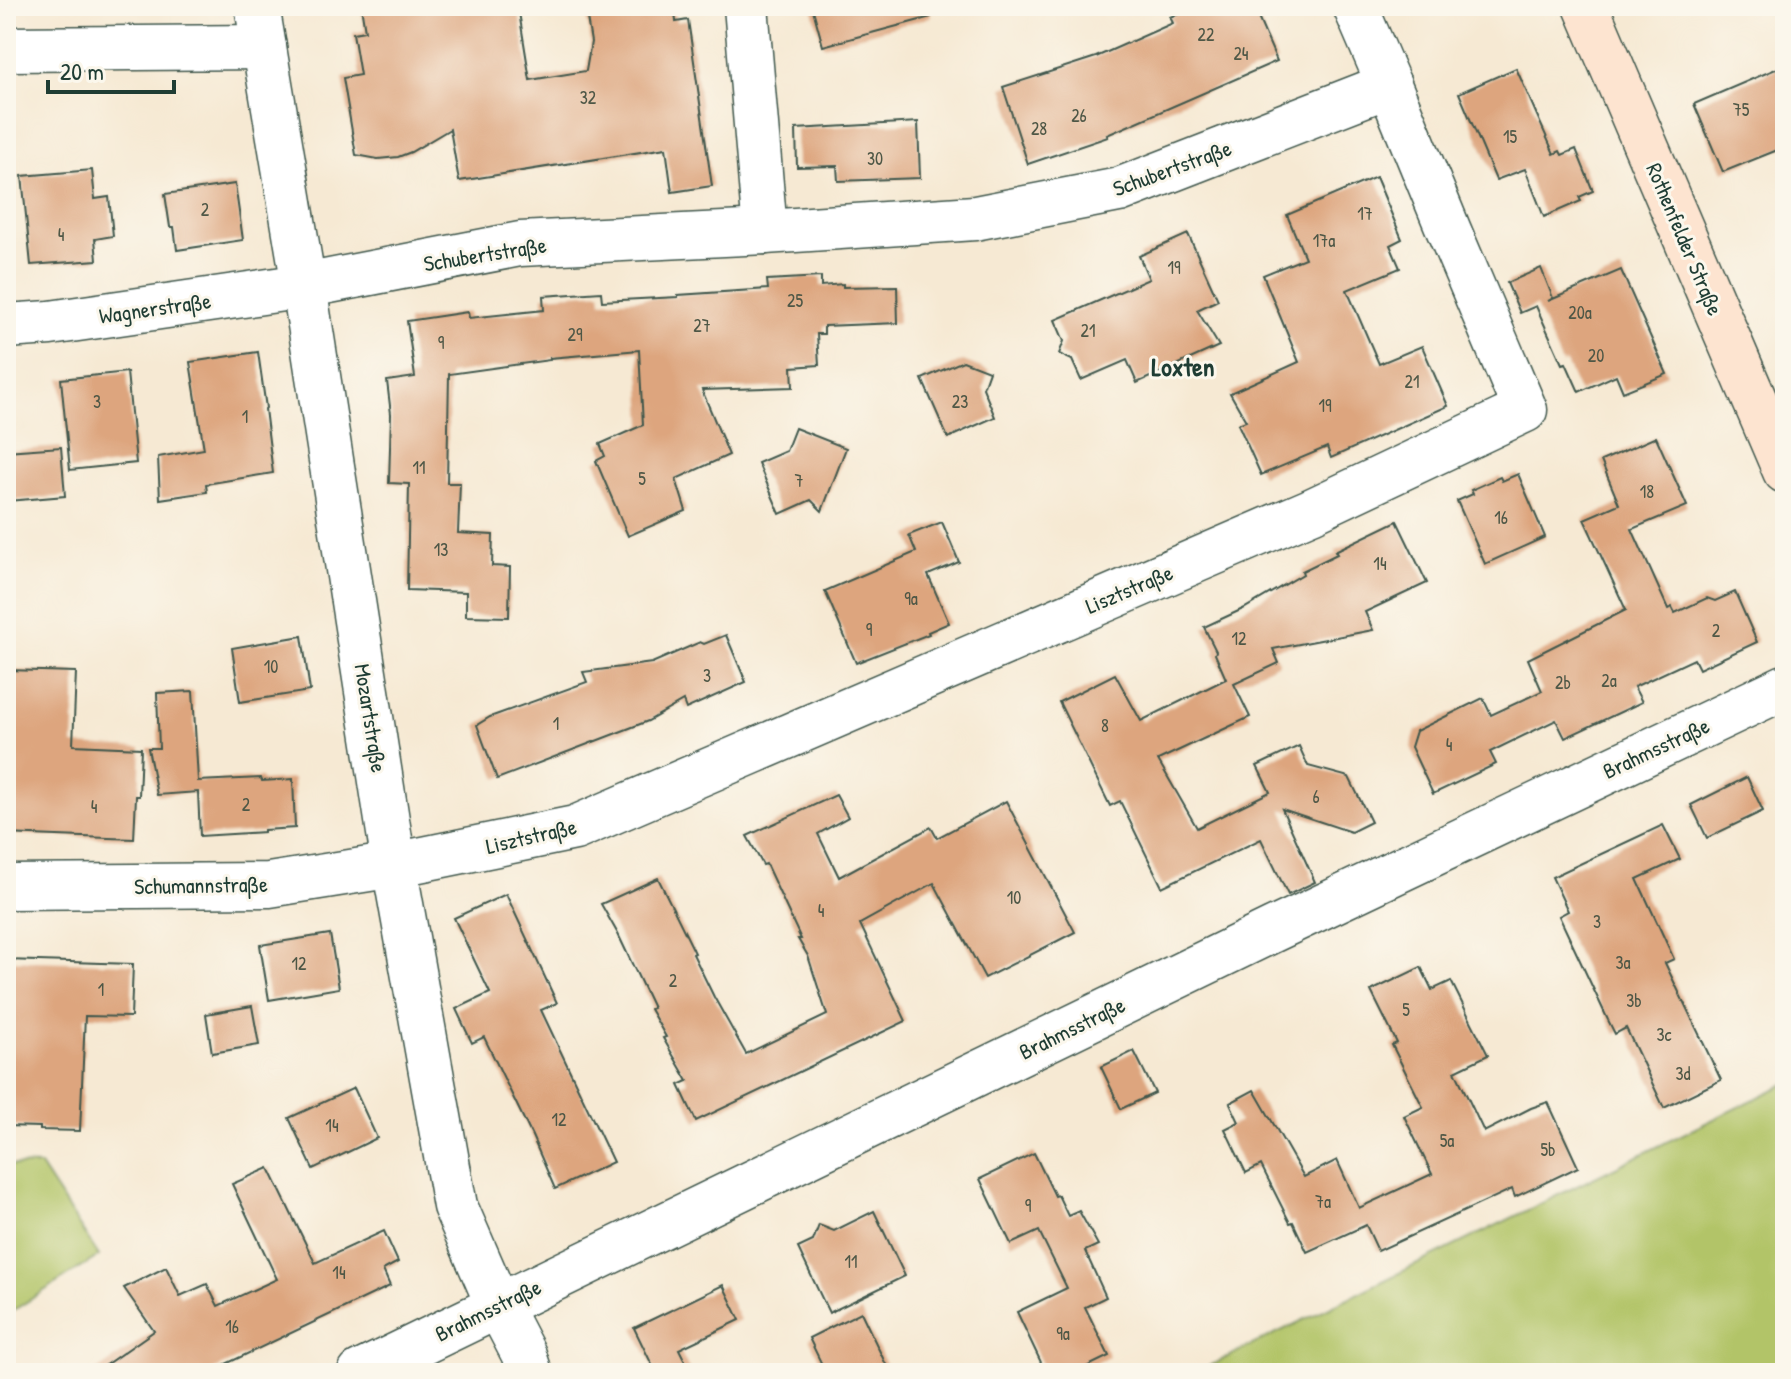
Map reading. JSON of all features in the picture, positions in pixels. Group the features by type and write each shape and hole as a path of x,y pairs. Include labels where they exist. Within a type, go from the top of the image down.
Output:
{"street":[{"path":"746,6 765,232"},
{"path":"1355,6 1389,85"},
{"name":"Rothenfelder Straße","path":"1586,6 1785,471"},
{"name":"Mozartstraße","path":"6,49 260,27 304,286 394,865 455,1206 530,1373"},
{"name":"Schubertstraße","path":"304,286 520,244 975,218 1119,190 1389,85"},
{"name":"Lisztstraße","path":"394,865 575,828 1311,511 1525,410 1389,85"},
{"name":"Wagnerstraße","path":"6,326 50,323 304,286"},
{"name":"Brahmsstraße","path":"360,1373 1273,930 1785,687"},
{"name":"Schumannstraße","path":"6,887 269,885 394,865"}],"green space":[{"path":"1785,1084 1785,1373 1195,1373"},
{"path":"6,1165 40,1166 99,1256 6,1315"}],"building":[{"path":"361,6 518,6 530,80 586,71 591,42 585,6 660,6 661,13 675,11 676,22 688,20 712,186 672,192 666,148 459,181 450,129 398,157 378,159 356,155 343,78 360,75 353,33 365,31"},
{"path":"812,6 929,6 931,17 823,46"},
{"path":"1194,6 1253,6 1277,61 1108,137 1028,164 1003,87 1096,57 1173,23 1170,17"},
{"path":"1785,65 1785,147 1723,172 1694,104"},
{"path":"1516,68 1554,154 1560,151 1562,155 1576,149 1593,191 1579,197 1581,201 1544,217 1525,169 1496,180 1459,93"},
{"path":"918,122 920,178 838,181 837,166 797,167 796,129"},
{"path":"92,170 95,199 109,197 113,236 95,239 97,260 31,265 22,176"},
{"path":"1376,177 1402,239 1390,245 1400,268 1347,290 1379,364 1422,346 1448,406 1331,458 1327,447 1261,475 1238,424 1246,421 1230,393 1299,362 1263,275 1305,258 1287,215"},
{"path":"235,184 243,240 177,250 165,194"},
{"path":"1188,234 1218,300 1197,310 1219,346 1137,383 1127,360 1081,380 1072,360 1059,354 1064,341 1055,320 1149,279 1139,256"},
{"path":"1541,268 1553,298 1548,301 1621,270 1667,374 1623,392 1616,375 1579,392 1566,363 1562,364 1536,306 1520,313 1507,283"},
{"path":"821,277 821,286 897,286 898,323 824,326 824,334 817,334 819,365 792,367 793,387 702,390 729,455 676,479 686,511 628,536 596,461 605,456 600,444 643,425 639,350 550,358 449,374 447,483 460,483 458,533 493,535 492,566 510,567 509,617 466,616 466,592 407,590 409,484 389,483 391,414 387,381 415,377 407,321 468,312 469,318 544,310 543,296 601,292 602,301 678,297 768,289 767,280"},
{"path":"258,352 273,473 206,484 207,492 160,499 158,457 204,449 190,362"},
{"path":"963,361 989,371 983,388 995,417 948,438 922,379"},
{"path":"127,372 136,463 70,470 61,379"},
{"path":"795,428 846,448 822,511 811,500 780,514 758,463 786,451"},
{"path":"1656,437 1687,506 1632,529 1668,609 1672,607 1675,613 1707,598 1715,601 1735,592 1757,642 1699,669 1694,659 1634,687 1642,702 1565,738 1556,720 1490,752 1496,764 1433,794 1411,747 1416,731 1483,698 1491,715 1542,691 1528,659 1626,610 1584,519 1619,504 1601,461"},
{"path":"61,447 65,496 8,501 6,451"},
{"path":"1518,474 1545,537 1485,564 1457,501 1473,494 1471,490 1500,477 1502,481"},
{"path":"1397,521 1427,583 1365,612 1373,630 1273,649 1279,663 1234,684 1250,717 1158,760 1197,828 1270,792 1257,766 1299,746 1308,766 1349,777 1371,822 1351,832 1282,809 1315,882 1288,895 1261,839 1162,887 1120,801 1110,806 1059,702 1115,674 1141,721 1226,679 1204,627 1245,608 1303,574 1302,571 1337,554 1335,551"},
{"path":"942,522 959,562 928,575 949,623 856,663 825,591 916,552 909,535"},
{"path":"726,635 746,682 686,709 683,701 648,721 497,779 477,725 490,717 587,682 583,672 652,663 700,642 704,644"},
{"path":"302,636 310,691 240,702 232,648"},
{"path":"6,670 76,672 73,745 141,748 134,839 6,834"},
{"path":"193,691 198,781 293,779 295,828 200,836 198,792 157,795 148,748 159,748 157,693"},
{"path":"1747,777 1763,811 1707,838 1691,805"},
{"path":"836,795 848,817 818,834 839,877 931,827 937,838 1006,801 1075,932 985,978 934,883 860,924 906,1021 696,1121 679,1085 688,1081 663,1038 666,1037 650,1009 653,1008 601,904 658,878 714,997 746,1054 827,1015 808,956 798,939 801,939 766,864 763,865 747,836"},
{"path":"1663,825 1680,859 1637,879 1674,959 1665,963 1721,1080 1664,1108 1626,1028 1615,1034 1608,1020 1559,916 1568,911 1552,877"},
{"path":"506,894 557,1003 541,1010 613,1162 555,1189 484,1037 472,1043 456,1009 490,993 454,918"},
{"path":"330,934 339,988 269,1000 260,945"},
{"path":"6,960 133,964 131,1017 85,1016 80,1131 6,1126"},
{"path":"1421,967 1432,990 1451,981 1488,1055 1455,1071 1484,1132 1548,1102 1578,1167 1515,1197 1512,1189 1378,1251 1366,1225 1307,1252 1261,1165 1246,1173 1225,1129 1239,1122 1230,1103 1254,1090 1304,1177 1337,1160 1359,1208 1432,1174 1404,1116 1423,1107 1392,1045 1397,1043 1371,991"},
{"path":"252,1006 259,1045 212,1053 206,1014"},
{"path":"1134,1051 1155,1093 1121,1109 1101,1067"},
{"path":"354,1088 377,1138 313,1169 289,1118"},
{"path":"1034,1153 1068,1216 1079,1211 1098,1245 1085,1251 1106,1297 1085,1307 1109,1356 1074,1373 1046,1373 1017,1312 1067,1288 1039,1231 1011,1244 980,1179"},
{"path":"269,1168 315,1263 384,1231 398,1262 383,1270 390,1286 207,1373 94,1373 154,1331 124,1288 166,1267 180,1296 207,1284 218,1306 277,1279 232,1184"},
{"path":"874,1211 905,1276 829,1313 798,1248 813,1241 819,1225 834,1231"},
{"path":"723,1285 740,1320 679,1349 691,1373 656,1373 634,1328"},
{"path":"861,1312 890,1373 826,1373 809,1338"}],"district":[{"name":"Loxten","path":"1183,367"}]}
